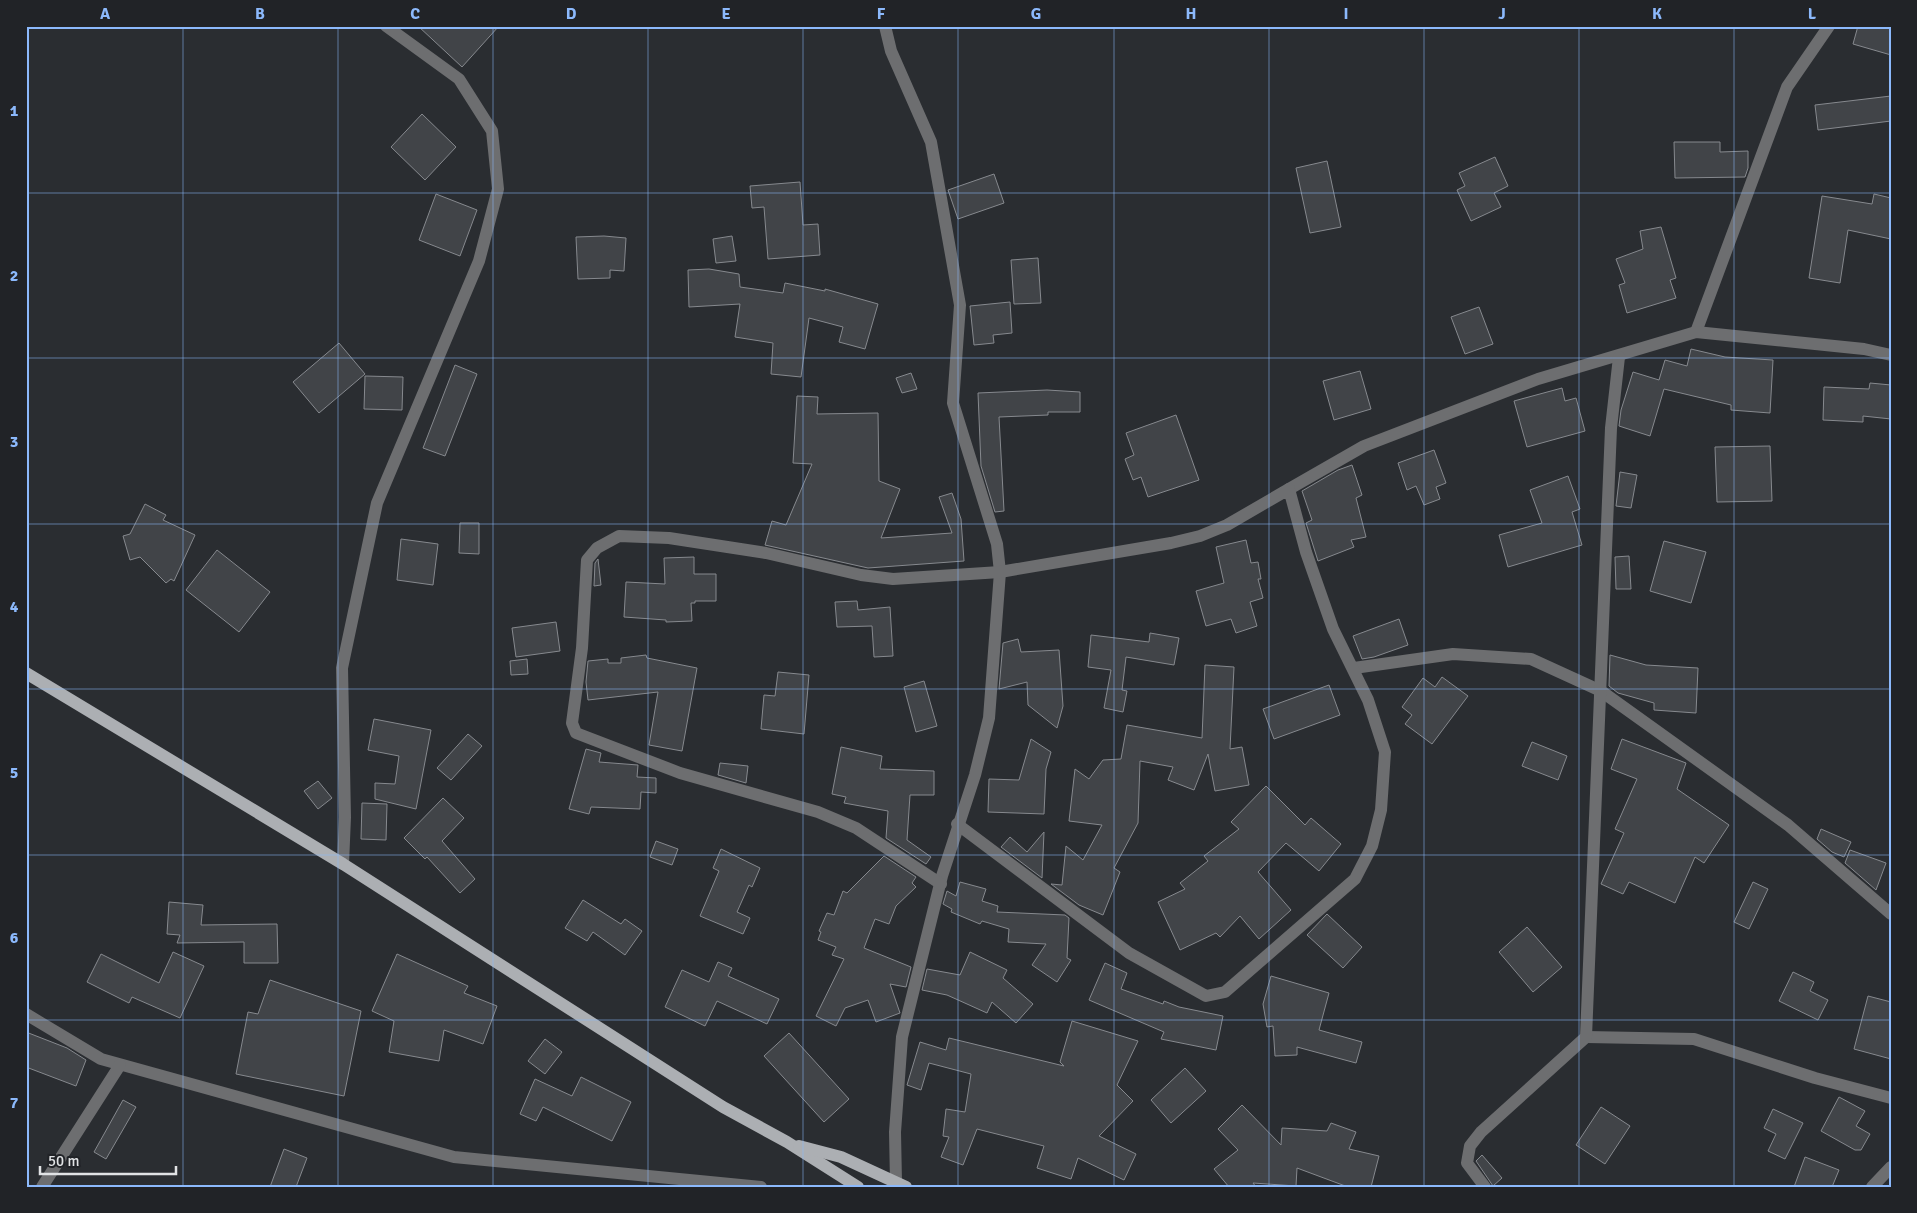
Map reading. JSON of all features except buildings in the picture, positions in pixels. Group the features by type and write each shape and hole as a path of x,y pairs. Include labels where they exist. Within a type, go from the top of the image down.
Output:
{"main road":[{"path":"26,673 343,864 723,1108 787,1142 858,1187"},
{"path":"787,1142 841,1157 901,1184"}],"street":[{"path":"343,864 345,817 342,668 377,502 479,261 498,189 492,130 459,79 386,26"},
{"path":"885,26 891,51 931,142 960,305 953,403 997,544 1000,572 989,718 974,775 957,824 940,884 902,1037 895,1132 901,1184"},
{"path":"1696,332 1787,87 1828,26"},
{"path":"940,884 856,828 818,812 680,773 576,733 572,723 582,648 587,560 597,548 619,536 679,539 766,553 861,575 894,579 1000,572 1172,543 1200,536 1227,525 1364,446 1538,379 1619,357 1696,332 1864,349 1891,355"},
{"path":"1586,1037 1610,428 1619,357"},
{"path":"957,824 1129,953 1206,996 1225,992 1355,878 1372,846 1381,810 1386,752 1354,668 1333,629 1306,552 1289,489"},
{"path":"1354,668 1453,654 1531,659 1601,691 1788,825 1891,914"},
{"path":"26,1014 101,1059 454,1158 761,1187"},
{"path":"1485,1187 1467,1163 1470,1146 1481,1132 1586,1037 1694,1039 1815,1078 1891,1098"},
{"path":"42,1187 120,1065"},
{"path":"1872,1187 1891,1167"}]}
